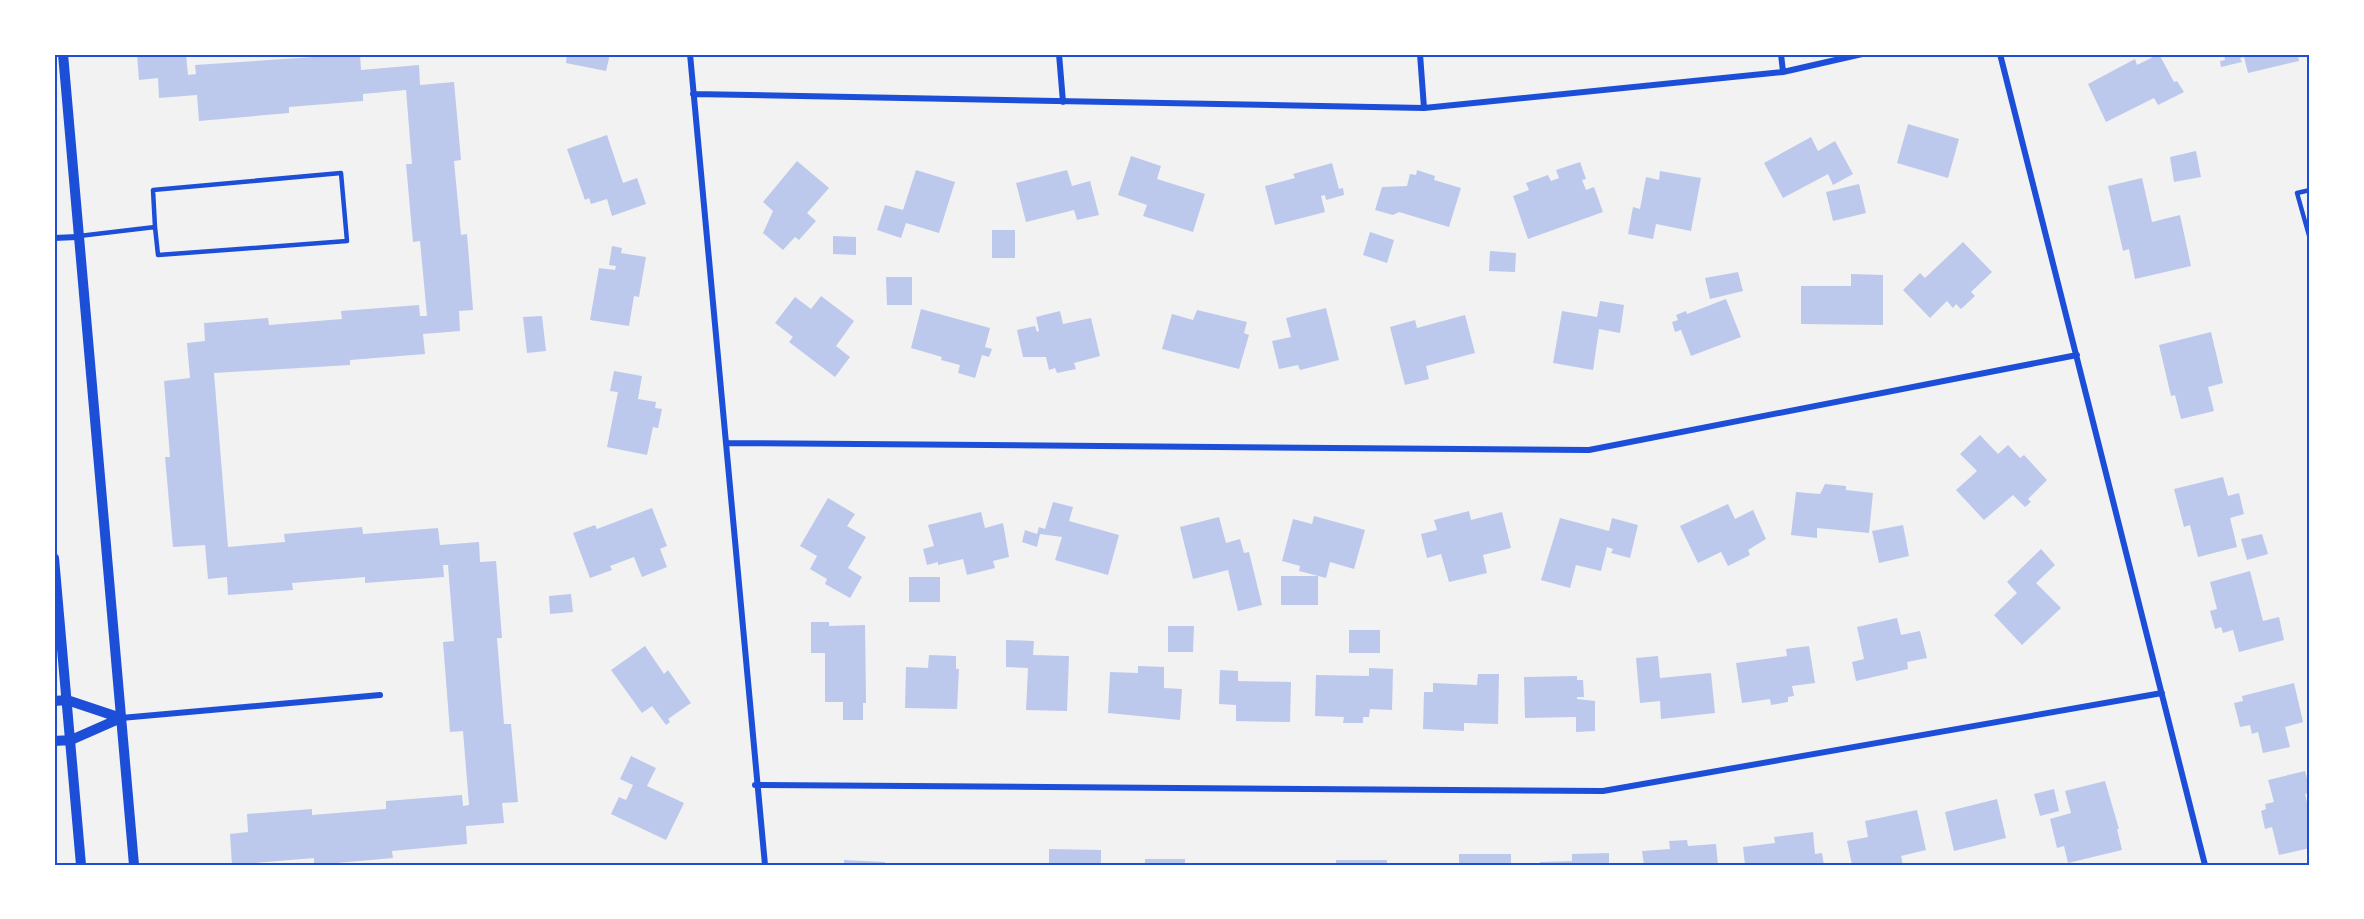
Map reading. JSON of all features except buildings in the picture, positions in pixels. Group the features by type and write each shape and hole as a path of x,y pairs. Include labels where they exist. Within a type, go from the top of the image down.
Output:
{"street":[{"path":"63,54 77,237 134,865"},
{"path":"690,54 765,865"},
{"path":"1059,54 1063,102"},
{"path":"1420,54 1424,108"},
{"path":"1781,54 1783,72"},
{"path":"693,94 1424,108 1783,72 1862,54"},
{"path":"2000,54 2205,865"},
{"path":"54,238 77,237"},
{"path":"727,443 1589,450 2077,355"},
{"path":"54,558 81,865"},
{"path":"756,785 1603,791 2162,693"},
{"path":"54,741 71,740 121,718 380,695"},
{"path":"54,701 67,700 121,718"}],"lane":[{"path":"341,173 347,241 158,255 155,227 153,189 341,173"},
{"path":"2310,190 2297,193 2310,239"},
{"path":"77,237 155,227"}]}
